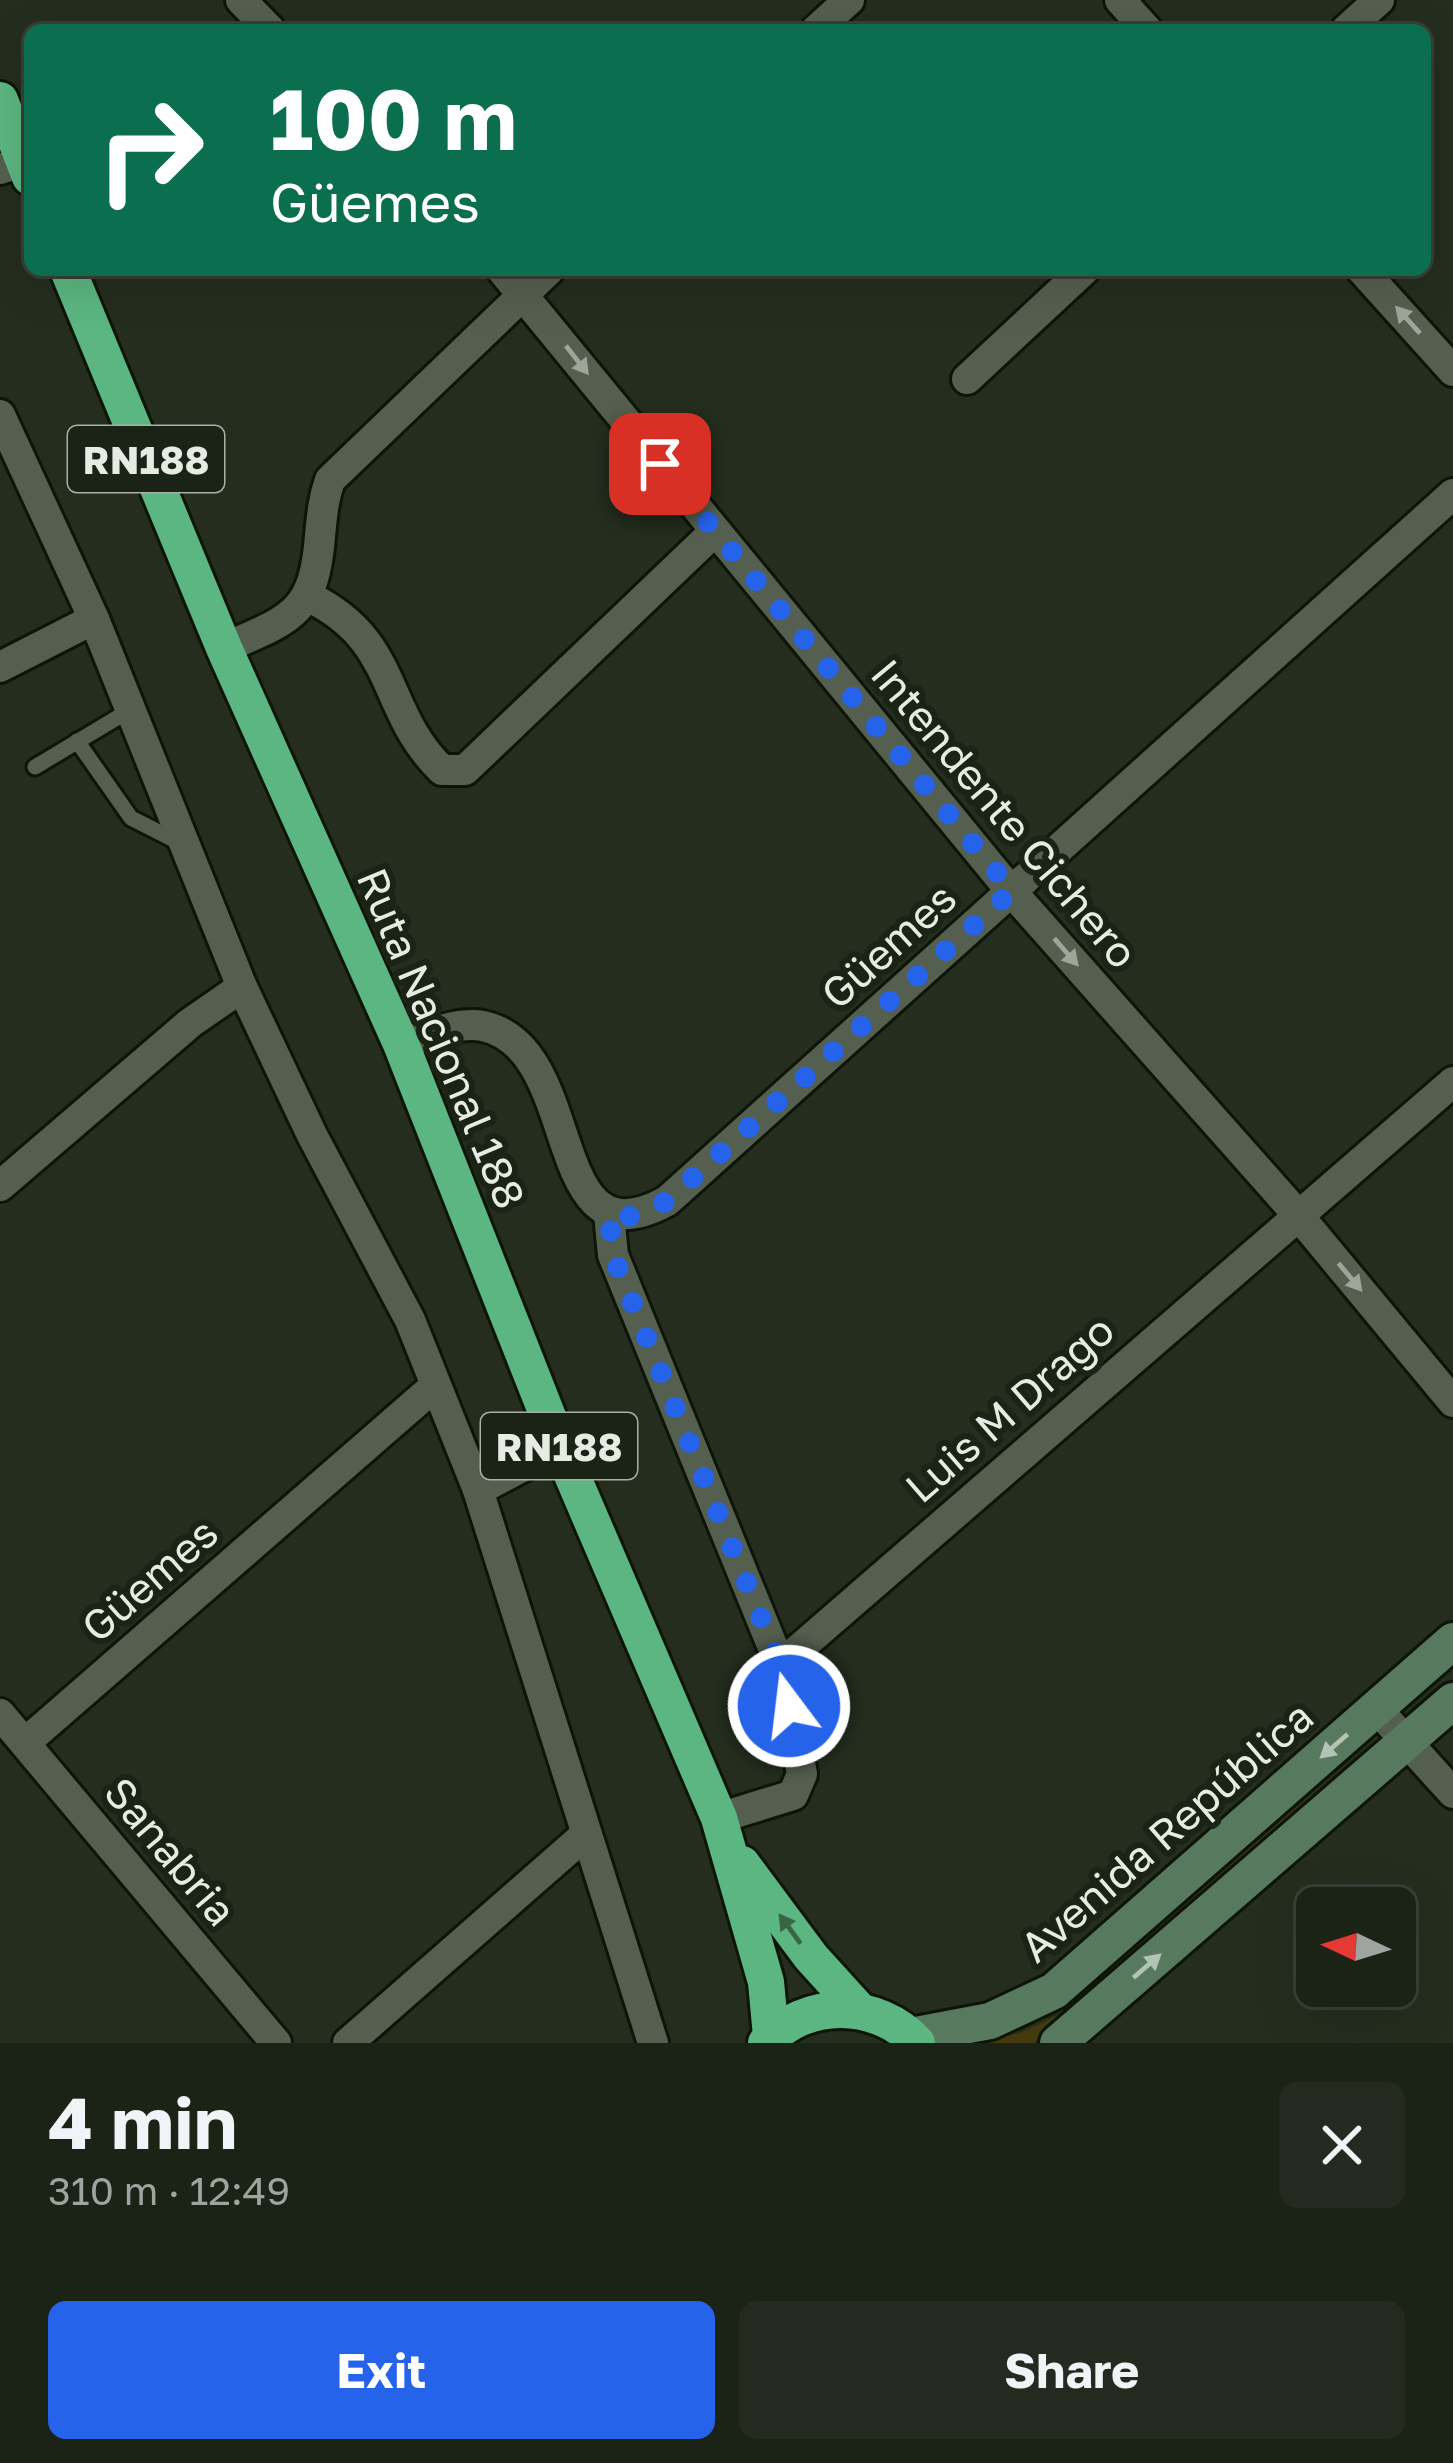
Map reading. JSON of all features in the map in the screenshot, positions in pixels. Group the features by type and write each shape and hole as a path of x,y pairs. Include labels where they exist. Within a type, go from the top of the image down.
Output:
{"highway":[{"path":"0,100 18,169"},
{"name":"Ruta Nacional 188","path":"70,276 224,648 401,1044 560,1448 723,1830 766,1982 768,2040"},
{"name":"Ruta Nacional 188","path":"723,1830 811,1957 860,2011"},
{"name":"Ruta Nacional 188","path":"768,2040 798,2019 828,2010 860,2011 888,2020 914,2040"}],"main road":[{"name":"Avenida República","path":"914,2040 990,2021 1054,1991 1453,1641"},
{"path":"1058,2043 1453,1701"}],"street":[{"path":"242,0 264,24"},
{"path":"823,24 849,0"},
{"path":"1120,0 1142,24"},
{"path":"1353,24 1379,0"},
{"name":"Intendente Cichero","path":"508,276 1012,891 1298,1215 1453,1402"},
{"path":"224,648 298,614 309,597 322,502 330,480 542,276"},
{"path":"967,379 1078,276"},
{"path":"1367,276 1453,371"},
{"path":"0,416 94,619 242,987 312,1136 410,1320 478,1490 653,2043"},
{"name":"Güemes","path":"609,1214 636,1217 667,1201 1453,494"},
{"path":"309,597 346,615 371,643 422,751 442,770 465,770 715,532"},
{"path":"0,667 94,619"},
{"path":"0,1186 190,1023 242,987"},
{"path":"401,1044 452,1027 482,1025 516,1040 544,1076 584,1194 609,1214 613,1255 783,1672 802,1774 793,1795 723,1830"},
{"name":"Luis M Drago","path":"783,1672 793,1654 987,1482 1453,1082"},
{"name":"Güemes","path":"26,1742 435,1385"},
{"path":"478,1490 560,1448"},
{"path":"1376,1708 1453,1792"},
{"name":"Sanabria","path":"0,1714 276,2043"},
{"path":"348,2043 584,1836"}],"lane":[{"path":"35,767 130,710"},
{"path":"77,741 131,818 185,846"}],"shaded area":[{"path":"1360,1752 1034,2043 962,2043 1020,2033 1060,2014"}],"route":[{"path":"660,464 1012,891 667,1201 636,1217 609,1214 613,1255 783,1672 789,1706"}]}
